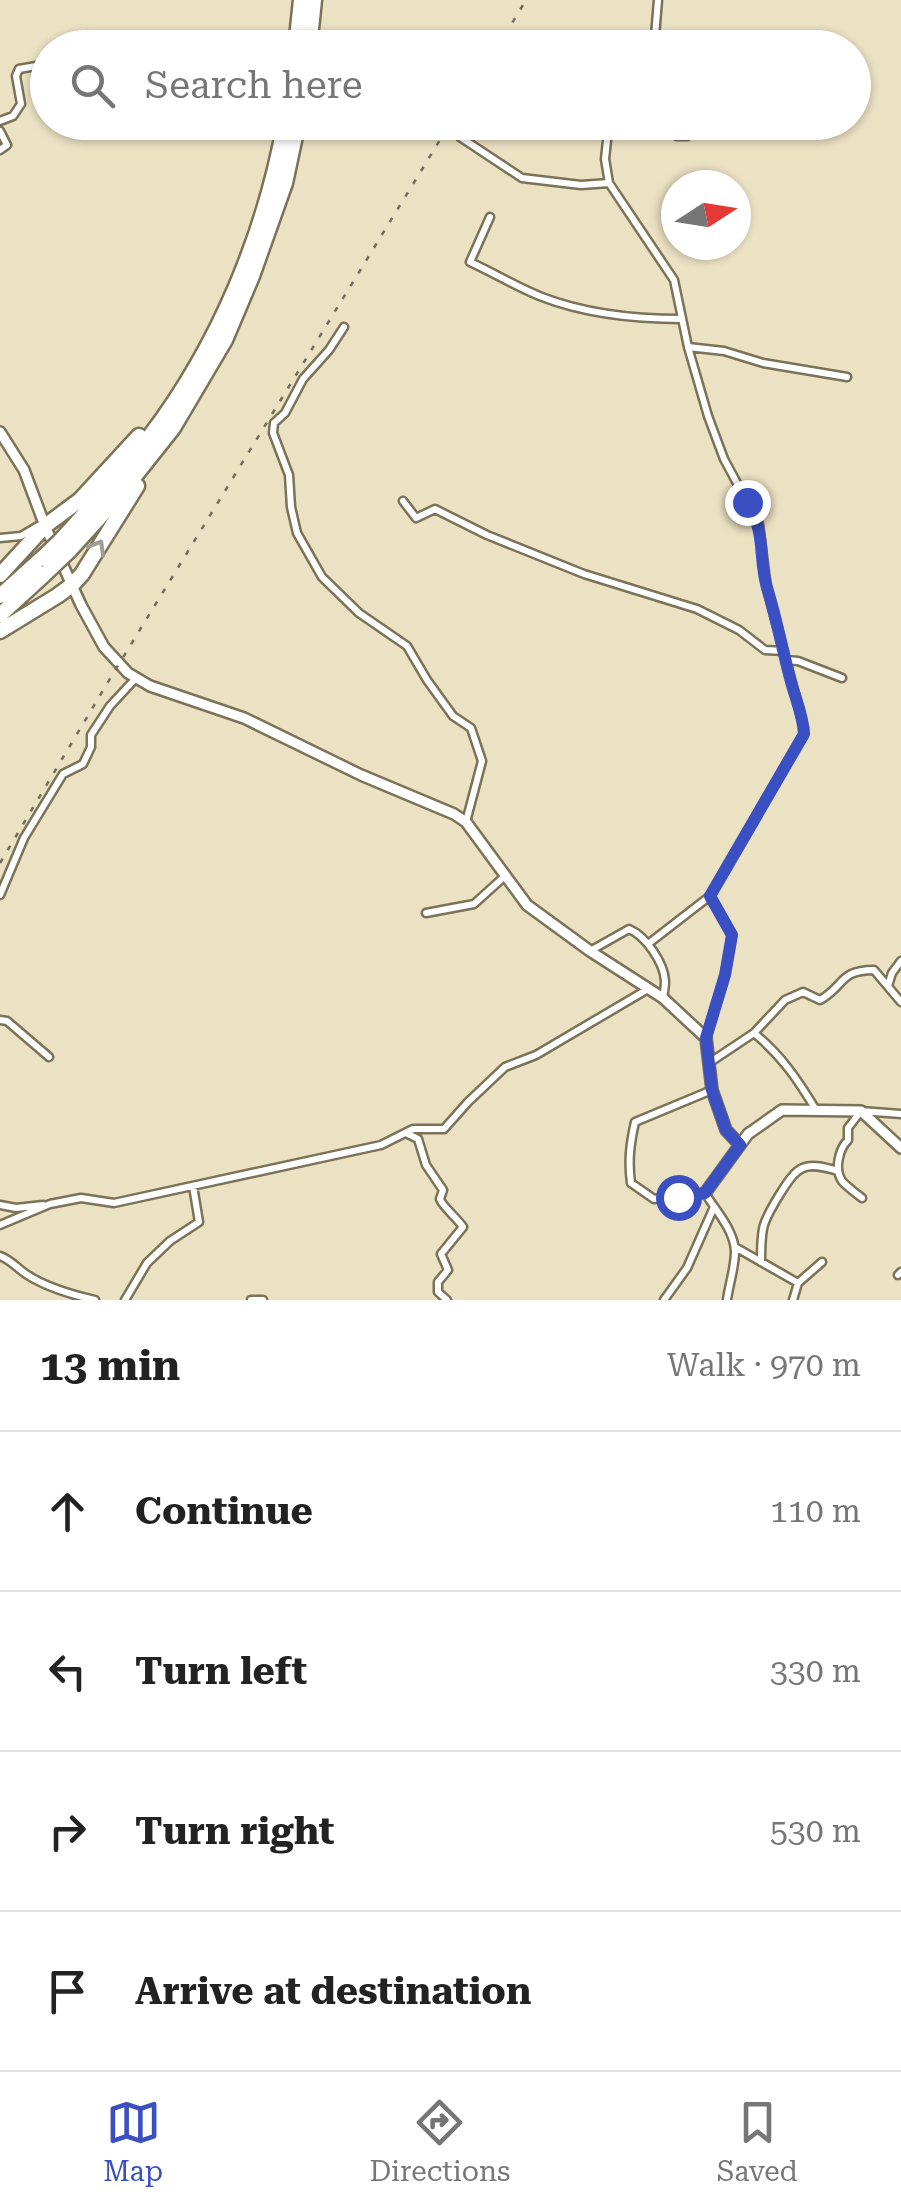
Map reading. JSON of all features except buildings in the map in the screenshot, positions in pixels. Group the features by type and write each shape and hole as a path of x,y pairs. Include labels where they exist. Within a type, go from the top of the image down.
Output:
{"highway":[{"path":"298,30 300,0"},
{"path":"311,30 314,0"},
{"path":"0,632 72,585 91,560 168,423 243,270 272,188 282,140"},
{"path":"0,615 65,546 106,491 168,423 225,340 285,183 294,140"},
{"path":"0,574 44,525 80,500 146,429 168,423"},
{"path":"0,596 44,566"}],"street":[{"path":"657,30 658,0"},
{"path":"0,121 13,116 20,104 16,76 20,69 30,67"},
{"path":"0,131 7,145 0,150"},
{"path":"466,140 522,178 610,184"},
{"path":"607,140 605,159 610,184 672,275 708,416 720,450 759,524 767,589 804,734 710,896 648,944"},
{"path":"490,217 470,262 563,304 617,316 682,319"},
{"path":"344,327 330,350 303,379 285,413 274,422 273,434 290,475 297,533 322,576 359,613 407,646 453,716 471,728 482,761 466,822"},
{"path":"688,347 847,377"},
{"path":"0,432 24,470 44,525 104,647 128,673 150,686 244,718 361,775 454,814 466,822 527,906 650,988 706,1038"},
{"path":"403,501 416,518 435,509 584,574 697,609 739,630 765,650 784,650"},
{"path":"0,538 21,536 44,525"},
{"path":"786,660 842,678"},
{"path":"0,895 24,838 63,774 83,764 92,747 92,735 110,706 136,678"},
{"path":"426,913 474,904 505,876"},
{"path":"710,896 732,935 725,975 706,1038 712,1090 726,1130 740,1145"},
{"path":"590,950 629,929 640,933 666,978 663,998"},
{"path":"888,987 901,961"},
{"path":"709,1063 754,1033 785,1000 803,992 820,1000 857,970 874,970 901,1002"},
{"path":"0,1205 16,1208 81,1198 114,1203 381,1145 414,1129 444,1128 505,1067 536,1055 650,988"},
{"path":"0,1020 7,1021 50,1057"},
{"path":"754,1033 793,1070 816,1111"},
{"path":"712,1090 635,1122 628,1152 631,1184 654,1200 705,1193 748,1134 782,1110 901,1114"},
{"path":"861,1111 901,1148"},
{"path":"861,1111 848,1128 838,1170 840,1179 862,1198"},
{"path":"406,1133 418,1139 426,1165 444,1190 442,1205 463,1226 441,1254 448,1270 438,1282 438,1292 447,1300"},
{"path":"761,1262 761,1226 789,1176 802,1166 838,1170"},
{"path":"125,1300 147,1264 170,1241 199,1222 193,1186"},
{"path":"705,1193 724,1221 735,1247 727,1300"},
{"path":"0,1225 50,1204"},
{"path":"664,1300 688,1268 714,1207"},
{"path":"735,1247 798,1283"},
{"path":"0,1256 30,1277 95,1300"},
{"path":"792,1300 798,1283 822,1262"},
{"path":"252,1300 263,1300"}],"railway":[{"path":"508,30 526,0"},
{"path":"0,863 440,140"}],"route":[{"path":"678,1197 705,1193 740,1145 726,1130 712,1090 706,1038 725,975 732,935 710,896 804,734 767,589 759,524 747,502"}]}
